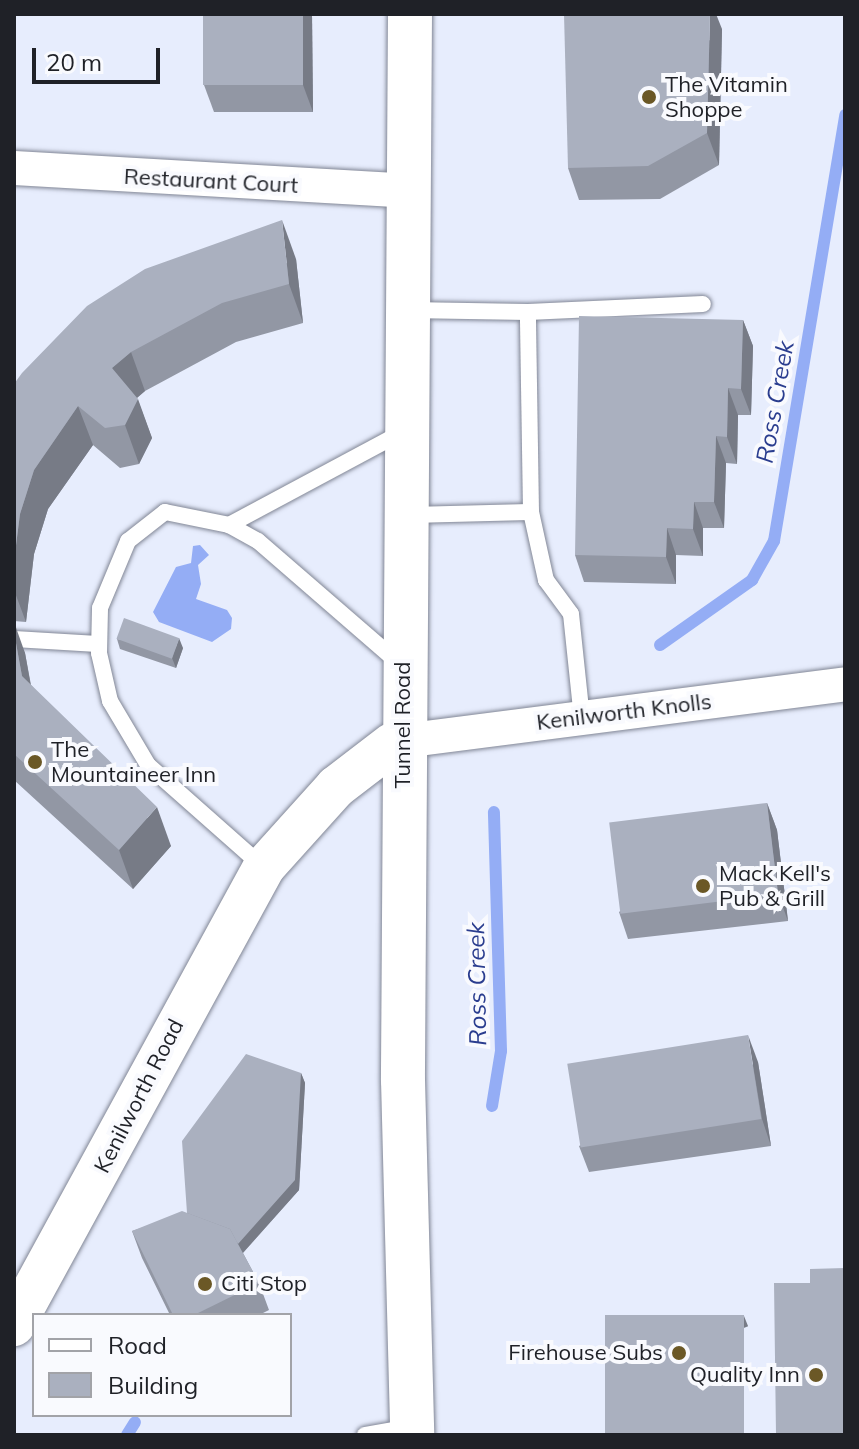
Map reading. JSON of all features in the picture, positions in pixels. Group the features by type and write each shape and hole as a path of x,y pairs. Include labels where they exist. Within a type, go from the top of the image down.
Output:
{"main road":[{"name":"Tunnel Road","path":"410,14 404,668 397,743 412,1431"}],"street":[{"name":"Restaurant Court","path":"14,168 408,191"},
{"name":"Kenilworth Knolls","path":"397,743 845,684"},
{"name":"Kenilworth Road","path":"14,1325 264,867 280,812 300,786 335,763 397,743"}],"lane":[{"path":"407,310 528,312 703,304"},
{"path":"528,312 531,512 546,580 571,614 582,718"},
{"path":"229,525 406,430"},
{"path":"264,867 191,808 137,751 110,701 98,644 107,586 118,558 143,525 165,512 229,525 258,541 404,668"},
{"path":"405,515 531,512"},
{"path":"14,639 98,644"},
{"path":"365,1435 412,1431"}],"water":[{"path":"200,545 209,555 198,565 201,584 196,599 227,610 232,618 231,629 212,642 159,622 153,612 176,567 191,563 193,546"}],"building":[{"path":"203,14 303,14 303,85 203,85"},
{"name":"The Vitamin Shoppe","path":"564,14 710,14 707,133 648,166 568,168"},
{"path":"282,220 289,284 222,303 131,352 112,368 138,399 125,425 105,428 78,406 34,470 20,514 14,561 14,384 22,373 87,306 145,269"},
{"path":"579,316 743,320 741,389 728,388 727,437 716,436 714,502 694,502 693,529 667,528 666,557 575,555"},
{"path":"124,618 179,638 172,659 116,639"},
{"path":"14,632 22,676 157,807 119,850 14,754"},
{"name":"Mack Kell's Pub & Grill","path":"767,803 778,894 620,914 609,822"},
{"path":"748,1035 761,1119 581,1148 567,1064"},
{"path":"246,1054 301,1073 295,1180 238,1244 230,1229 187,1213 182,1141"},
{"name":"Citi Stop","path":"182,1211 230,1229 259,1283 198,1313 172,1313 132,1231"},
{"name":"Quality Inn","path":"845,1268 845,1435 776,1435 774,1283 810,1283 810,1269"},
{"path":"605,1315 744,1315 744,1435 605,1435"}],"waterway":[{"name":"Ross Creek","path":"660,645 752,580 774,541 845,115"},
{"name":"Ross Creek","path":"492,1106 501,1051 494,812"},
{"name":"Ross Creek","path":"127,1435 135,1422"}],"place":[{"name":"The Vitamin Shoppe","path":"649,97"},
{"name":"The Mountaineer Inn","path":"35,762"},
{"name":"Mack Kell's Pub & Grill","path":"703,886"},
{"name":"Citi Stop","path":"205,1284"},
{"name":"Firehouse Subs","path":"679,1353"},
{"name":"Quality Inn","path":"816,1375"}]}
